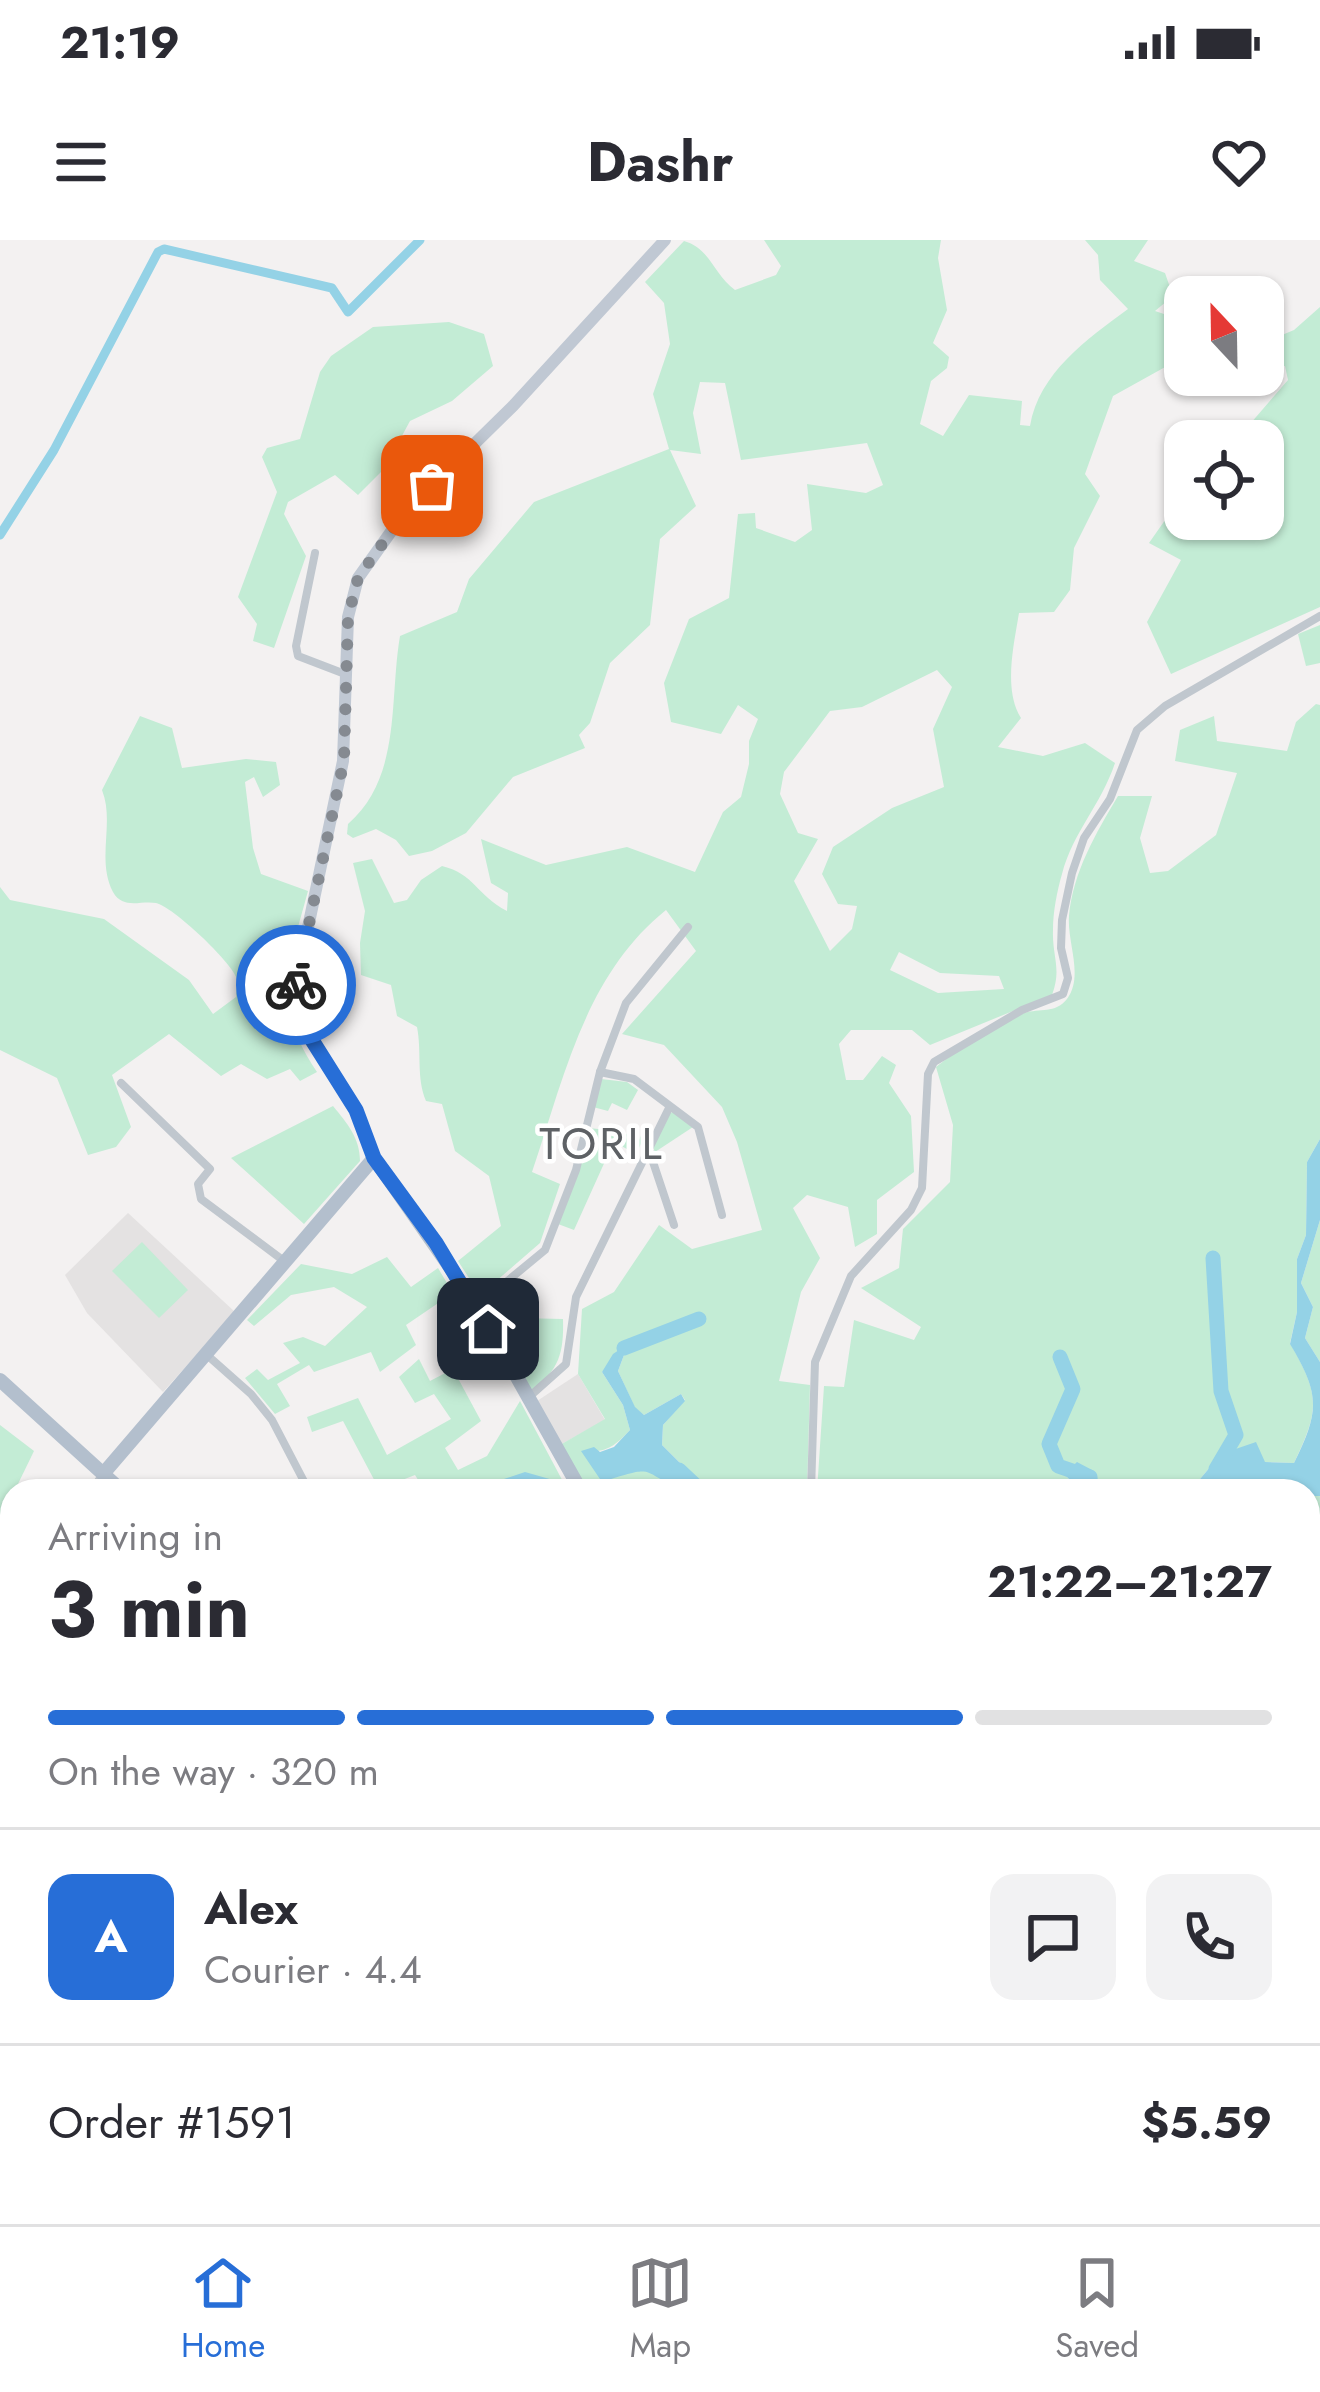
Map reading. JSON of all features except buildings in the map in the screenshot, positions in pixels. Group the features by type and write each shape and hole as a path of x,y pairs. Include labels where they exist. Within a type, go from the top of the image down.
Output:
{"main road":[{"path":"574,1479 477,1306 374,1158 356,1110 300,1021 294,994 344,760 348,617 358,578 405,512 513,406 665,240"},
{"path":"103,1474 374,1158"},
{"path":"0,1380 109,1479"}],"street":[{"path":"315,553 296,646 298,656 346,674"},
{"path":"812,1479 815,1361 850,1276 911,1210 922,1189 928,1074 934,1062 1022,1010 1063,994 1068,978 1061,948 1062,920 1072,873 1084,838 1110,799 1137,730 1166,706 1320,616"},
{"path":"477,1306 545,1250 576,1170 600,1072 626,1003 688,927"},
{"path":"600,1072 634,1079 698,1127 722,1215"},
{"path":"121,1084 210,1169 198,1184 201,1199 285,1262"},
{"path":"528,1397 566,1364 576,1297 669,1108"},
{"path":"647,1146 674,1225"},
{"path":"207,1354 272,1420 303,1479"},
{"path":"100,1479 103,1474"}],"shaded area":[{"path":"128,1213 235,1312 163,1392 87,1313 65,1275"},
{"path":"578,1374 605,1420 560,1445 537,1401"}],"green space":[{"path":"764,240 941,240 938,258 947,310 933,343 949,357 947,368 931,381 920,424 943,436 969,395 1022,401 1020,425 1030,426 1054,374 1081,345 1128,309 1100,280 1098,255 1085,240 1148,240 1134,261 1166,276 1164,304 1155,311 1164,314 1164,368 1113,396 1085,474 1100,496 1074,548 1070,590 1054,612 1019,613 1011,681 1021,718 998,747 1043,756 1085,743 1115,763 1060,881 1053,923 1056,970 1052,995 930,1045 912,1030 851,1030 839,1044 846,1080 863,1080 882,1056 896,1065 889,1083 911,1116 914,1172 877,1200 877,1234 855,1247 848,1207 807,1195 793,1208 820,1258 801,1292 779,1381 810,1385 807,1479 693,1479 662,1445 663,1425 685,1400 681,1394 644,1415 635,1408 618,1371 624,1355 643,1342 640,1337 602,1372 623,1405 630,1430 609,1448 582,1451 665,1479 580,1479 560,1445 605,1419 578,1374 582,1309 614,1292 659,1225 692,1249 762,1230 722,1107 664,1045 622,1034 696,951 666,910 615,965 581,1030 532,1172 560,1184 540,1243 480,1295 458,1261 501,1226 489,1176 455,1151 442,1104 426,1101 417,1027 397,1016 391,985 361,975 365,911 353,863 372,859 394,903 407,900 421,880 442,866 462,874 507,911 508,893 491,883 481,839 546,865 627,847 695,872 723,812 741,797 749,741 758,719 738,705 721,734 671,722 664,683 689,619 729,598 738,514 755,513 756,528 795,542 812,530 807,484 866,493 883,485 867,443 741,460 725,383 700,382 693,413 701,454 670,450 696,506 660,539 650,625 610,663 590,723 579,735 585,748 513,777 466,833 432,851 409,856 396,840 376,829 353,838 347,834 348,824 365,805 385,761 400,636 457,612 469,579 534,502 669,449 653,394 670,344 664,303 645,282 684,241 700,250 735,290 776,275 781,266","holes":["937,670 952,687 933,729 944,787 892,808 833,847 822,874 838,904 857,906 852,929 830,951 794,881 818,839 798,833 780,794 784,772 830,711 862,707","899,952 940,973 999,976 1004,989 938,993 890,970"]},
{"path":"1320,307 1320,607 1171,674 1147,622 1181,560 1149,543 1164,522 1164,540 1284,540 1284,420 1253,420 1274,396 1284,396 1288,380 1284,334"},
{"path":"449,322 484,334 493,366 452,401 410,421 384,469 358,495 335,475 288,502 284,514 306,556 274,648 253,641 257,624 238,597 277,492 262,457 267,448 300,439 320,372 331,356 373,327"},
{"path":"1320,625 1320,663 1306,666 1298,634"},
{"path":"1320,705 1320,1139 1307,1162 1306,1235 1297,1259 1297,1312 1290,1343 1307,1376 1313,1402 1309,1429 1294,1463 1221,1454 1200,1479 1097,1479 1094,1471 1064,1474 1069,1479 818,1479 824,1386 844,1387 854,1320 914,1340 921,1327 861,1288 899,1268 903,1229 950,1182 953,1125 936,1067 1001,1022 1052,1009 1067,999 1075,970 1069,916 1075,884 1118,796 1152,796 1140,838 1150,873 1168,871 1216,835 1237,773 1175,761 1180,730 1214,716 1217,741 1287,751 1296,722"},
{"path":"140,716 172,728 182,768 246,759 276,762 280,785 263,797 254,777 245,782 253,848 261,874 308,891 290,963 288,1004 302,1047 317,1072 300,1081 290,1069 267,1079 241,1064 221,1076 169,1034 112,1075 131,1127 116,1147 88,1155 57,1078 0,1050 0,887 10,900 104,919 189,980 213,1014 236,997 233,971 201,936 164,906 117,898 108,879 102,790"},
{"path":"601,1079 627,1082 638,1090 627,1110 612,1103 608,1111 593,1107"},
{"path":"333,1106 355,1138 360,1161 304,1224 231,1158"},
{"path":"674,1112 693,1127 655,1152 651,1144"},
{"path":"646,1125 636,1154 616,1143 611,1148 574,1230 558,1224 588,1128 619,1131 639,1140"},
{"path":"1320,1220 1320,1362 1305,1338 1313,1307 1301,1283"},
{"path":"142,1242 188,1290 159,1318 112,1271"},
{"path":"387,1257 411,1287 438,1268 453,1293 406,1325 416,1345 380,1372 371,1352 314,1372 309,1365 277,1384 290,1406 275,1414 245,1378 257,1369 268,1380 300,1363 283,1343 303,1337 325,1346 367,1307 334,1287 291,1295 254,1326 247,1320 301,1264 352,1274"},
{"path":"518,1318 563,1319 558,1360 531,1390 519,1368 536,1357 527,1344 533,1340"},
{"path":"419,1359 430,1381 453,1369 481,1421 445,1448 458,1470 487,1456 520,1401 562,1479 418,1479 415,1475 374,1479 343,1421 312,1432 307,1417 358,1398 387,1455 451,1419 434,1394 415,1403 399,1377"},
{"path":"0,1425 34,1451 20,1479 0,1479"}],"water":[{"path":"1320,1139 1320,1220 1301,1283 1313,1307 1305,1338 1320,1362 1320,1479 1200,1479 1221,1454 1256,1442 1265,1462 1294,1463 1309,1430 1311,1390 1290,1344 1297,1312 1297,1259 1306,1235 1307,1162"},
{"path":"640,1336 643,1342 624,1355 618,1371 635,1407 644,1415 681,1394 685,1401 663,1425 662,1445 694,1479 661,1479 641,1471 600,1479 581,1451 614,1447 630,1430 623,1405 602,1372 613,1354"},
{"path":"1077,1462 1094,1471 1097,1479 1069,1479 1064,1474"},
{"path":"525,1472 550,1479 504,1479"}],"waterway":[{"path":"0,535 54,450 158,252 164,249 332,288 348,312 420,240"},
{"path":"1213,1258 1221,1391 1236,1435 1216,1469"},
{"path":"624,1348 699,1319"},
{"path":"1060,1357 1073,1389 1049,1444 1058,1466 1090,1479"},
{"path":"679,1470 689,1479"}],"way so far":[{"path":"296,985 344,760 348,617 358,578 405,512 432,486"}],"district":[{"name":"TORIL","path":"602,1143"}],"route":[{"path":"296,985 300,1021 356,1110 374,1158 436,1243 488,1329"}]}
